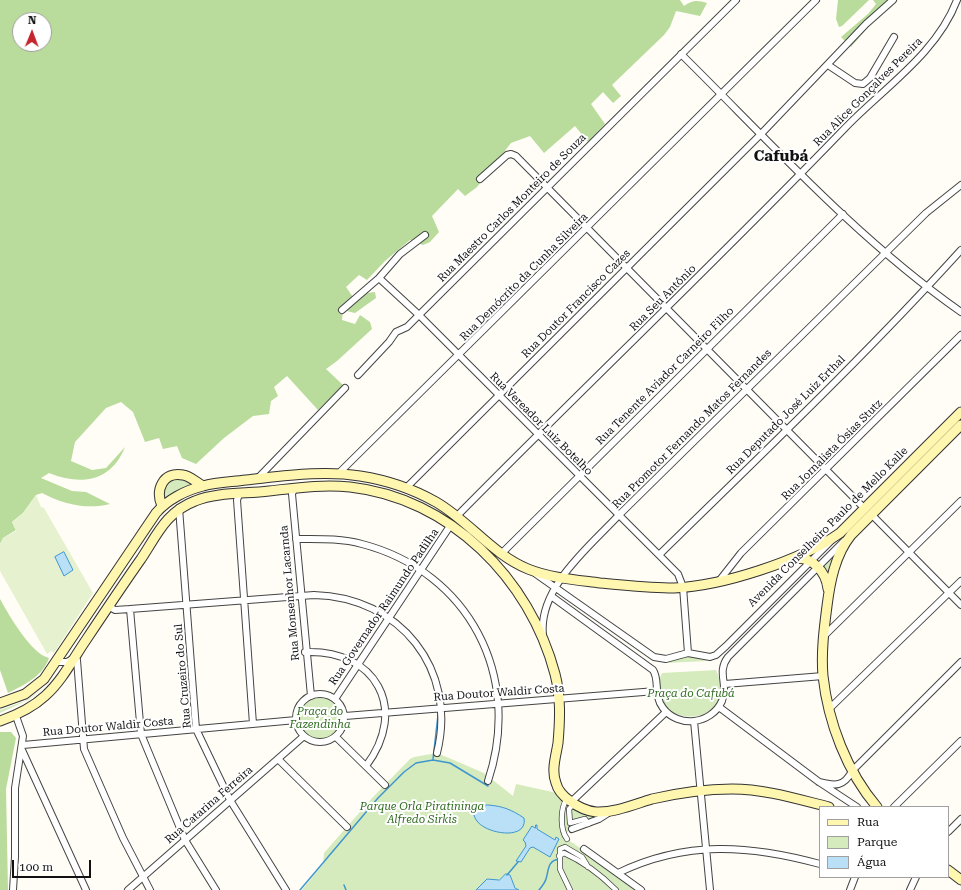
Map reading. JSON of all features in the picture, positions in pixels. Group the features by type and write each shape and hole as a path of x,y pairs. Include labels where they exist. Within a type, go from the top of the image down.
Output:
{"main road":[{"name":"Avenida Conselheiro Paulo de Mello Kalle","path":"840,533 961,412"},
{"name":"Avenida Conselheiro Paulo de Mello Kalle","path":"851,535 961,425"},
{"path":"0,703 25,694 37,686 49,674 150,521 162,506 183,493 202,486 257,479 339,473 363,476 406,488 436,502 457,516 502,552 528,569 562,577 640,586 683,587 719,581 783,561 816,547 840,533"},
{"path":"162,506 158,494 159,489 163,481 172,476 184,475 202,486"},
{"path":"0,721 16,716 43,698 74,658 160,527 179,508 206,498 332,486 359,488 415,505 450,526 497,564 525,602 543,636 555,675 560,699 554,772 558,788 569,805 593,811 612,810 668,796 700,791 750,790 790,797 825,806"},
{"path":"162,506 179,508"},
{"path":"851,535 839,556 829,594 824,636 823,676 829,710 852,771 877,806"},
{"path":"783,561 798,558 814,564 826,578 829,594"},
{"path":"949,871 961,880"}],"street":[{"name":"Rua Maestro Carlos Monteiro de Souza","path":"358,375 389,342 396,332 407,327 736,0"},
{"name":"Rua Demócrito da Cunha Silveira","path":"339,473 459,356 816,0"},
{"name":"Rua Doutor Francisco Cazes","path":"406,488 761,134 866,24 893,0"},
{"name":"Rua Alice Gonçalves Pereira","path":"801,174 848,125 926,51 958,4"},
{"path":"828,65 855,83 863,84 870,78 894,38"},
{"path":"681,54 801,174 885,253 926,288 961,312"},
{"path":"480,179 507,155 511,154 516,156 668,308 864,508"},
{"name":"Rua Seu Antônio","path":"457,516 668,308 801,174"},
{"name":"Rua Promotor Fernando Matos Fernandes","path":"543,636 542,624 555,587 562,577 618,516 926,213 961,185"},
{"name":"Rua Tenente Aviador Carneiro Filho","path":"502,552 843,214"},
{"path":"342,310 379,278 400,254 425,235"},
{"name":"Rua Deputado José Luiz Erthal","path":"658,555 787,430 926,288 961,250"},
{"name":"Rua Vereador Luiz Botelho","path":"379,278 419,315 618,516 678,574 683,587"},
{"name":"Rua Jornalista Ósias Stutz","path":"719,581 741,553 961,335"},
{"path":"257,479 344,388"},
{"name":"Rua Monsenhor Lacarnda","path":"294,489 292,494 305,652 311,696"},
{"path":"239,495 236,500 254,724"},
{"path":"824,636 961,502"},
{"name":"Rua Cruzeiro do Sul","path":"179,508 196,729 230,800 286,890"},
{"path":"872,515 961,605"},
{"name":"Rua Governador Raimundo Padilha","path":"335,699 450,526"},
{"name":"Avenida Conselheiro Paulo de Mello Kalle","path":"725,684 722,669 728,657 814,564 840,533"},
{"name":"Avenida Conselheiro Paulo de Mello Kalle","path":"688,653 710,657 716,655 814,564 851,535"},
{"path":"296,539 339,540 361,543 402,558 421,570 453,598 475,627 490,660 499,703 497,744 488,781"},
{"path":"528,569 654,657 662,660 688,653 683,587"},
{"path":"829,710 961,580"},
{"path":"108,606 115,610 130,610 244,600 301,596 327,596 352,600 376,609 390,618 406,632 423,653 435,678 442,708 441,734 437,753"},
{"path":"551,596 650,668 656,675 656,691 660,704 666,712 677,719 694,721 705,718 719,707 724,695 725,684 823,676"},
{"path":"130,610 141,734 185,840 216,890"},
{"path":"305,652 332,653 348,658 358,664 369,674 378,688 386,713 383,738 376,754 366,766"},
{"path":"57,662 67,662 74,658 78,662 84,749 90,766 142,878 150,890"},
{"path":"819,782 840,785 848,779 852,771 961,662"},
{"name":"Rua Doutor Waldir Costa","path":"344,716 656,691"},
{"path":"323,694 335,699 342,707 344,716 342,729 336,736 327,742 310,740 304,736 298,728 296,720 299,706 311,696 323,694"},
{"path":"719,707 819,782 855,806"},
{"path":"573,826 566,834 567,839 563,835 562,817 569,805 666,712"},
{"path":"14,889 15,788 23,747 23,732 16,716"},
{"name":"Rua Doutor Waldir Costa","path":"23,747 83,739 296,720"},
{"path":"694,721 710,890"},
{"name":"Rua Catarina Ferreira","path":"128,890 304,736"},
{"path":"336,736 385,785"},
{"path":"895,806 961,741"},
{"path":"23,747 86,890"},
{"path":"278,759 347,827"},
{"path":"569,805 570,823 573,826"},
{"path":"562,828 588,824 612,810"},
{"path":"562,817 569,816"},
{"path":"949,831 961,819"},
{"path":"570,890 560,869 559,856 562,848 568,848 582,856 588,867"},
{"path":"568,848 572,857"},
{"path":"618,873 646,861 707,848 774,853 819,864"},
{"path":"584,849 641,890"},
{"path":"559,856 564,853 572,857 602,876 616,890"},
{"path":"850,890 855,878"},
{"path":"910,890 916,878"}],"green space":[{"path":"0,0 680,0 684,6 695,1 707,3 700,16 676,11 670,27 664,35 612,85 621,96 613,103 603,92 591,104 605,124 588,142 575,126 544,153 530,136 511,143 477,187 465,196 458,189 432,216 439,232 430,242 423,245 410,240 385,261 367,280 359,275 346,287 355,300 367,293 375,292 376,298 355,313 343,310 342,320 355,324 360,315 370,322 372,329 326,369 343,385 318,410 287,376 274,387 278,396 271,401 269,414 253,416 224,438 196,464 182,458 177,446 163,449 159,438 145,442 133,412 121,402 106,408 75,442 71,461 92,470 106,468 125,447 119,459 112,468 94,478 83,480 61,477 49,473 41,478 72,491 86,492 110,504 102,506 75,505 42,493 36,495 23,513 12,522 16,530 3,538 0,544"},
{"path":"838,0 869,0 842,26 839,27 836,19"},
{"path":"873,0 897,0 890,8 876,18 851,47 841,37 868,14 876,4"},
{"path":"182,478 189,482 190,487 164,501 163,487 169,480"},
{"path":"36,495 41,507 44,508 93,593 54,653 51,651 47,654 0,571 0,544 3,538 16,531 12,522 23,513"},
{"path":"843,544 830,582 820,567"},
{"path":"0,599 28,642 42,655 49,658 38,675 8,693 0,670"},
{"path":"689,656 707,661 666,663 674,659"},
{"name":"Praça do Cafubá","path":"716,670 721,691 716,705 704,714 690,716 675,714 663,705 658,692 662,673"},
{"path":"45,687 28,700 0,713 0,710 25,701"},
{"name":"Praça do Fazendinha","path":"316,697 324,697 332,700 338,706 341,718 338,730 332,736 324,739 316,739 308,736 302,730 299,722 299,714 302,706 308,700"},
{"path":"0,732 11,732 16,738 6,789 8,890 0,890"},
{"name":"Parque Orla Piratininga Alfredo Sirkis","path":"437,753 484,773 513,796 516,784 557,793 593,816 594,819 569,830 566,834 567,839 641,890 519,890 503,877 499,880 487,879 476,890 302,890 323,864 324,853 373,797 410,759"}],"water":[{"path":"64,552 73,570 64,576 55,557"},
{"path":"488,805 503,807 524,818 523,825 520,830 505,833 497,832 482,826 476,820 473,812 478,806"},
{"path":"536,825 537,829 555,840 556,837 559,839 550,857 533,847 530,848 521,862 516,861 526,846 523,840 532,826 535,828"},
{"path":"506,874 510,875 515,888 519,890 476,890 487,879 499,880"}],"waterway":[{"path":"433,759 438,715"},
{"path":"300,890 378,798 404,772 416,763 433,760 450,763 488,786"},
{"path":"539,890 546,880 550,864 559,859"},
{"path":"507,875 518,862"},
{"path":"344,885 346,890"}],"district":[{"name":"Cafubá","path":"781,157"}]}
